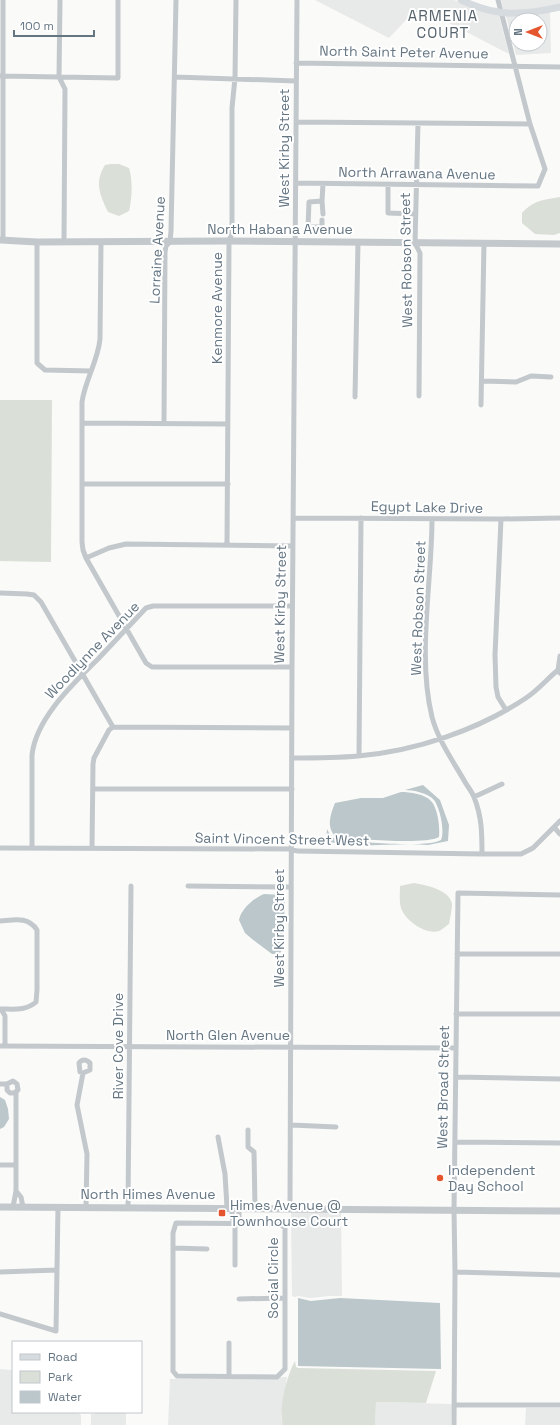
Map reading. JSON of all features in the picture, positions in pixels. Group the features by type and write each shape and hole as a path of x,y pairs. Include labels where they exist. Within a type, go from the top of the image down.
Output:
{"main road":[{"path":"461,0 486,10 515,14 560,7"}],"street":[{"path":"1,240 2,0"},
{"path":"60,0 59,77 65,89 64,241"},
{"path":"2,76 118,78 118,0"},
{"name":"Lorraine Avenue","path":"164,423 166,246 170,242 176,0"},
{"name":"Kenmore Avenue","path":"228,545 229,241 232,233 232,108 235,78 236,0"},
{"name":"West Kirby Street","path":"290,1208 296,0"},
{"path":"296,122 530,124 498,0"},
{"name":"North Saint Peter Avenue","path":"296,63 560,67"},
{"path":"175,77 296,81"},
{"name":"West Robson Street","path":"418,123 415,243 420,253 419,396"},
{"name":"North Arrawana Avenue","path":"296,183 416,186 538,186 546,169 530,124"},
{"path":"322,201 309,202 308,227 322,228 323,184"},
{"path":"388,185 388,213 416,214"},
{"name":"North Habana Avenue","path":"1,240 37,242 296,241 560,244"},
{"path":"37,242 37,364 45,370 91,371"},
{"path":"101,242 99,350 84,391 82,423 82,542 86,558 146,663 152,667 292,667"},
{"path":"355,397 358,242"},
{"path":"481,405 484,243"},
{"path":"482,381 516,382 531,376 551,377"},
{"path":"82,423 228,424"},
{"path":"82,484 228,484"},
{"name":"Egypt Lake Drive","path":"293,518 501,520 560,518"},
{"path":"359,756 362,518"},
{"name":"West Robson Street","path":"432,519 432,545 426,625 426,669 430,707 432,718 441,739 474,797 482,826 482,854"},
{"path":"501,520 495,662 498,697 506,710"},
{"path":"86,558 109,548 126,544 293,546"},
{"path":"0,593 34,595 41,602 113,727"},
{"name":"Woodlynne Avenue","path":"32,848 33,747 49,713 57,702 146,608 153,606 292,606"},
{"path":"292,758 359,756 388,752 441,739 476,725 506,710 527,697 559,671 560,656"},
{"path":"92,848 94,758 109,730 113,727 292,728"},
{"path":"474,797 502,784"},
{"path":"93,789 292,789"},
{"name":"Saint Vincent Street West","path":"0,848 291,849 297,851 521,854 533,848 560,821"},
{"path":"554,827 560,834"},
{"name":"River Cove Drive","path":"128,1207 131,886"},
{"path":"188,886 291,887"},
{"name":"West Broad Street","path":"454,1425 454,1210 458,893 560,895"},
{"path":"0,921 25,920 33,923 37,930 36,1002 30,1007 23,1009 1,1010"},
{"path":"457,954 560,954"},
{"path":"1,1010 5,1016 2,1046"},
{"path":"456,1014 560,1014"},
{"name":"North Glen Avenue","path":"2,1046 456,1048"},
{"path":"83,1074 77,1105 87,1154 86,1207"},
{"path":"456,1077 560,1079"},
{"path":"0,1084 15,1082 18,1086 16,1092 16,1191 13,1207"},
{"path":"7,1084 6,1087 8,1092 12,1094 16,1092"},
{"path":"291,1125 336,1127"},
{"path":"248,1130 248,1147 254,1152 255,1208"},
{"path":"218,1138 233,1208 239,1218 235,1223 235,1265"},
{"path":"455,1142 560,1143"},
{"path":"0,1165 15,1164"},
{"path":"16,1191 21,1197 23,1207"},
{"name":"North Himes Avenue","path":"0,1207 560,1211"},
{"path":"0,1314 56,1331 58,1207"},
{"name":"Social Circle","path":"176,1223 280,1224 284,1228 285,1369 277,1377 177,1376 173,1371 174,1248 173,1233 176,1223"},
{"path":"174,1248 207,1249"},
{"path":"0,1272 57,1270"},
{"path":"455,1272 560,1275"},
{"path":"239,1299 284,1298"},
{"path":"229,1343 229,1376"},
{"path":"455,1405 560,1405"}],"shaded area":[{"path":"315,0 454,0 471,8 499,16 509,54 449,23 442,23 427,15 416,12 407,19 389,38"},
{"path":"501,0 560,0 560,5 528,10 504,11"},
{"path":"548,12 550,12 551,53 516,55 515,52 548,52"},
{"path":"291,1211 341,1211 342,1296 311,1298 292,1296"},
{"path":"0,1369 12,1370 12,1413 78,1413 81,1415 81,1425 0,1425"},
{"path":"287,1377 281,1417 283,1425 168,1425 170,1379 277,1379"},
{"path":"376,1402 452,1404 451,1425 375,1425"},
{"path":"526,1408 560,1408 560,1425 525,1425"},
{"path":"126,1413 126,1425 91,1425 91,1414"}],"green space":[{"path":"119,164 129,168 132,184 129,211 119,216 108,212 99,189 102,171 105,165"},
{"path":"560,197 560,233 554,235 535,234 522,223 522,213 531,205 539,201"},
{"path":"0,400 52,400 51,562 0,561"},
{"path":"414,883 437,889 447,895 452,904 449,924 434,932 428,931 416,926 403,913 400,903 400,886"},
{"path":"295,1361 296,1367 298,1368 436,1371 426,1403 376,1402 375,1425 283,1425 282,1401 289,1375"}],"water":[{"path":"423,785 440,800 449,825 448,841 428,845 412,844 434,842 441,840 442,836 441,820 434,800 416,791 405,790"},
{"path":"401,792 421,795 431,801 437,813 439,837 420,841 358,839 336,837 331,830 330,821 335,803 361,798 383,798"},
{"path":"327,829 332,837 340,840 409,844 348,846 326,841"},
{"path":"264,894 283,895 285,899 283,942 281,952 278,954 272,954 245,933 239,920 242,912 248,904"},
{"path":"0,1097 5,1100 9,1119 4,1127 0,1129"},
{"path":"298,1298 311,1301 340,1298 440,1303 441,1369 298,1366"}],"place":[{"name":"Independent Day School","path":"440,1178"},
{"name":"Himes Avenue @ Townhouse Court","path":"222,1213"}],"district":[{"name":"ARMENIA COURT","path":"443,24"}]}
